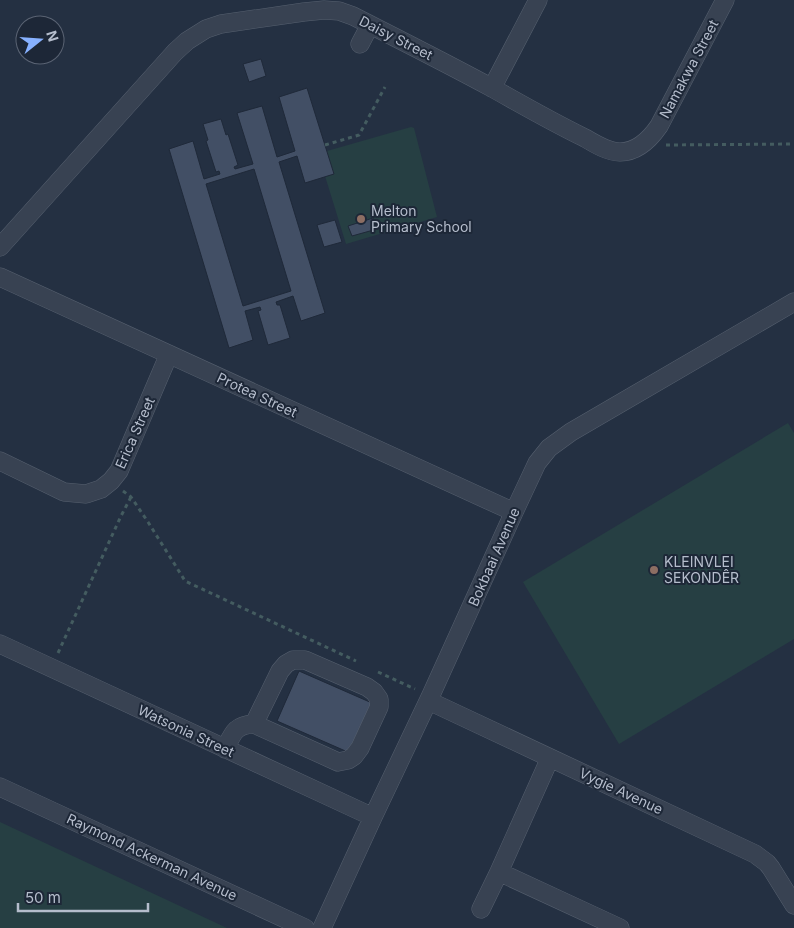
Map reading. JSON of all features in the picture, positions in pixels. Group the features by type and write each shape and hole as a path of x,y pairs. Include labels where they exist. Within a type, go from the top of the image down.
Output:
{"street":[{"path":"492,88 538,0"},
{"name":"Namakwa Street","path":"647,141 659,126 725,0"},
{"name":"Daisy Street","path":"0,247 174,52 206,29 221,24 304,12 339,11 353,16 604,148 620,152 631,150 647,141"},
{"path":"360,44 370,25"},
{"name":"Protea Street","path":"0,278 514,512"},
{"name":"Bokbaai Avenue","path":"322,928 430,698 537,463 549,448 570,432 794,302"},
{"name":"Erica Street","path":"0,462 64,492 86,494 101,489 119,471 169,354"},
{"name":"Watsonia Street","path":"0,644 373,817"},
{"path":"225,749 237,729 244,724 254,724 338,762 348,760 360,748 379,707 379,699 374,692 358,683 305,660 293,660 280,671 254,724"},
{"name":"Vygie Avenue","path":"430,698 550,758 755,854 772,868 794,905"},
{"path":"480,909 500,872 550,758"},
{"name":"Raymond Ackerman Avenue","path":"0,787 305,928"},
{"path":"500,872 620,928"}],"path":[{"path":"325,145 359,135 385,87"},
{"path":"647,141 794,144"},
{"path":"111,481 131,497 185,580 364,665"},
{"path":"51,668 131,497"},
{"path":"372,669 430,698"}],"green space":[{"path":"411,127 414,128 437,217 346,244 325,176 327,151"},
{"path":"788,423 794,433 794,639 619,744 523,582"},
{"path":"0,822 227,928 0,928"}],"building":[{"path":"261,59 266,76 249,82 243,64"},
{"path":"307,88 334,174 305,183 297,156 279,162 325,313 301,321 293,296 276,302 277,305 280,305 290,338 268,345 258,311 261,310 260,307 245,311 253,340 229,348 169,149 193,141 204,179 220,174 219,171 216,172 206,141 208,140 203,124 221,119 238,165 234,167 235,169 253,164 237,113 262,106 277,157 295,151 279,97","holes":["254,169 291,291 243,306 206,184"]},
{"path":"373,218 377,229 352,236 348,226"},
{"path":"335,220 342,242 324,247 317,225"},
{"path":"299,671 372,703 350,753 277,721"}],"place":[{"name":"Melton Primary School","path":"361,219"},
{"name":"KLEINVLEI SEKONDÊR","path":"654,570"}]}
